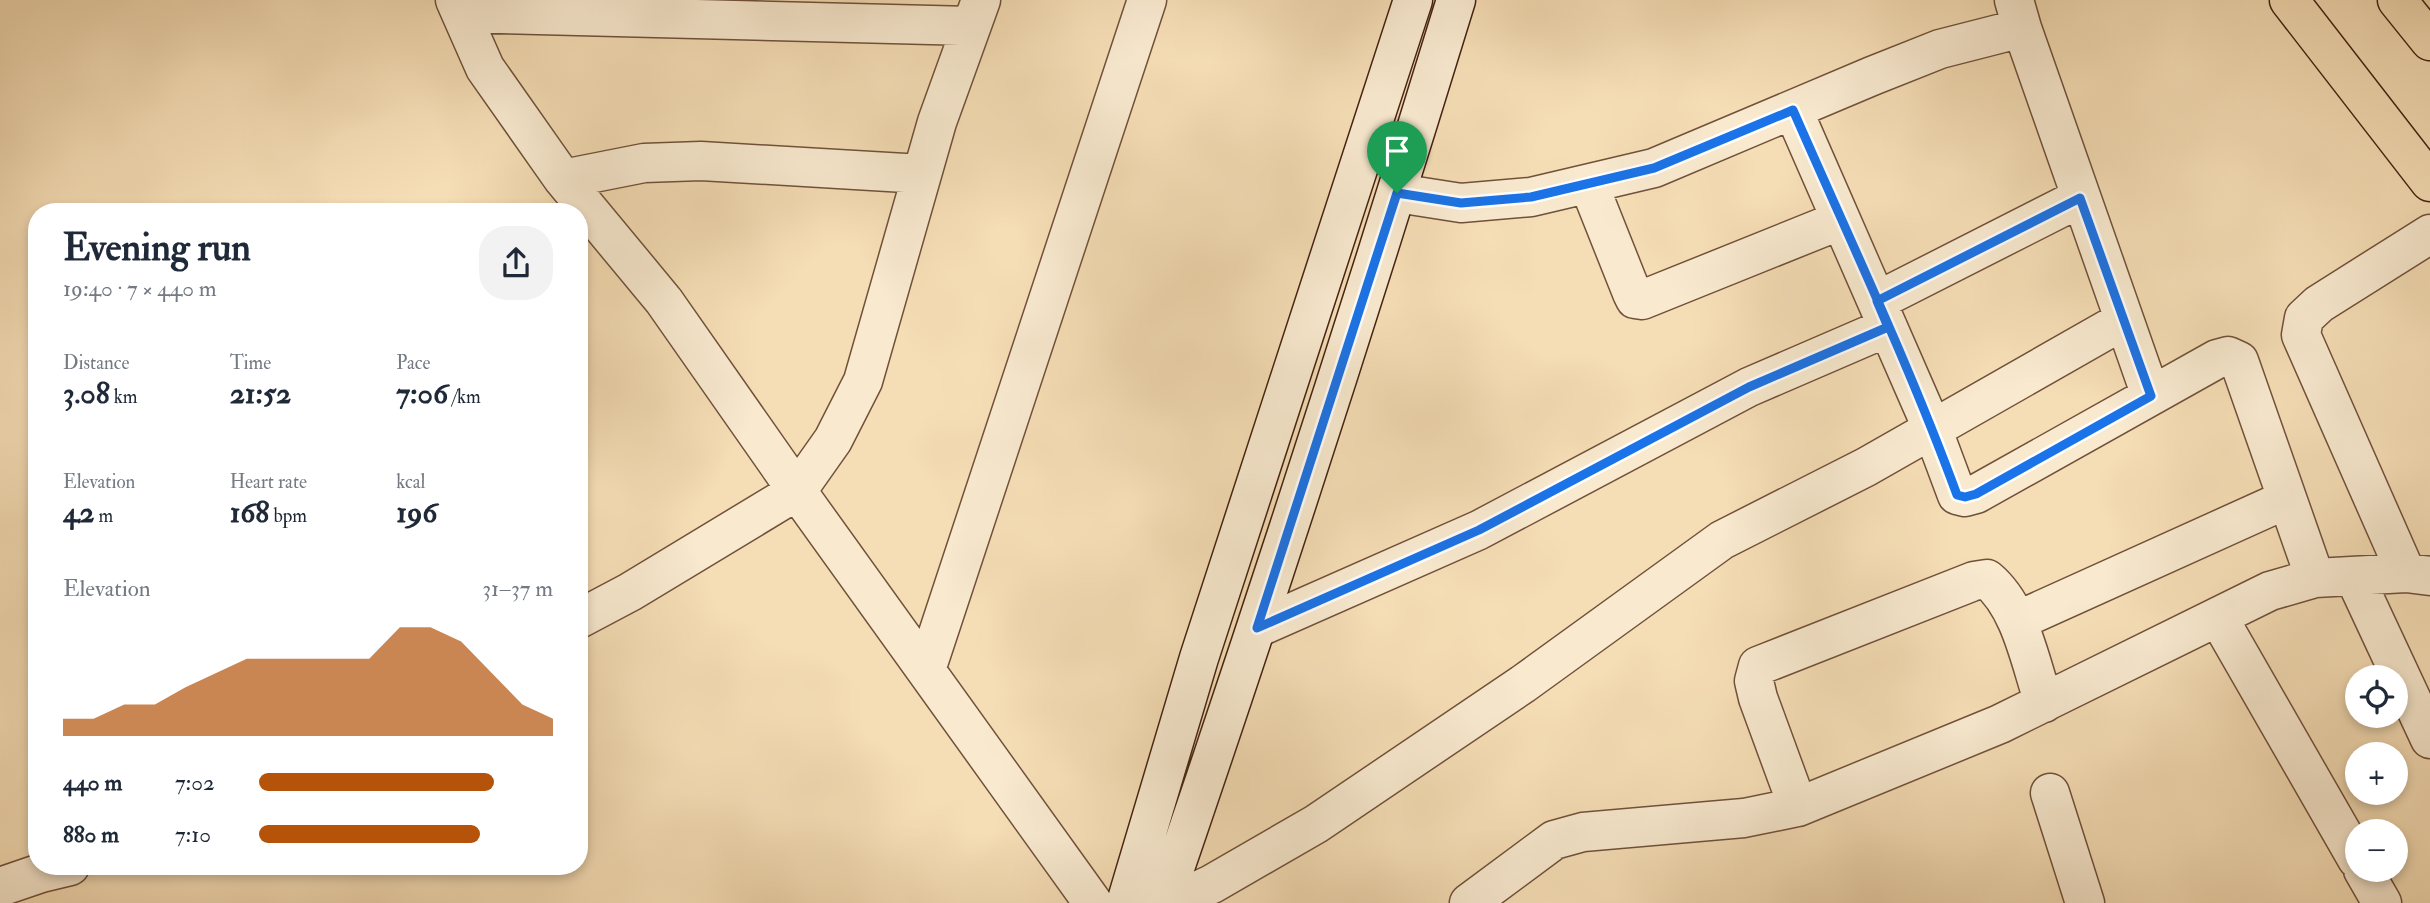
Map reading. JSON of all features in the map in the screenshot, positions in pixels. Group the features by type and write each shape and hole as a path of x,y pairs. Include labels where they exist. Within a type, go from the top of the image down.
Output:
{"main road":[{"path":"2289,0 2430,183"},
{"path":"2397,0 2430,41"}],"street":[{"path":"926,670 1147,0"},
{"path":"1126,903 1199,658 1413,0"},
{"path":"1163,903 1257,628 1456,0"},
{"path":"582,203 562,179 485,68 458,6 976,13 937,122 863,381 833,440 797,491 631,592 588,614"},
{"path":"1397,193 1461,203 1531,197 1654,168 2018,14 2151,396"},
{"path":"1793,110 1932,428 1957,495 1965,497 1976,494 2217,359 2228,356 2239,361 2315,578"},
{"path":"562,179 644,163 701,161 922,174"},
{"path":"1589,184 1635,299 1642,300 1841,220"},
{"path":"1257,628 1479,530 1883,314 2080,198"},
{"path":"588,210 664,301 1093,903"},
{"path":"1469,903 1554,840 1583,832 1744,818 1798,807 2000,724 2270,591 2315,578 2418,575 2301,335 2304,318 2319,303 2430,234"},
{"path":"1171,903 1212,884 1316,824 1523,684 1722,540 1866,467 2124,320"},
{"path":"2017,621 2287,499"},
{"path":"2354,576 2430,739"},
{"path":"1798,807 1758,698 1754,681 1758,666 1987,579 1998,588 2017,621 2043,703"},
{"path":"2218,617 2345,838"},
{"path":"2050,793 2085,903"},
{"path":"0,887 35,875"},
{"path":"2370,882 2382,903"}],"route":[{"path":"1397,193 1257,628 1479,530 1749,387 1888,327 1877,301 2080,198 2151,396 1976,494 1965,497 1957,495 1932,428 1877,301 1793,110 1654,168 1531,197 1461,203 1397,193"}]}
